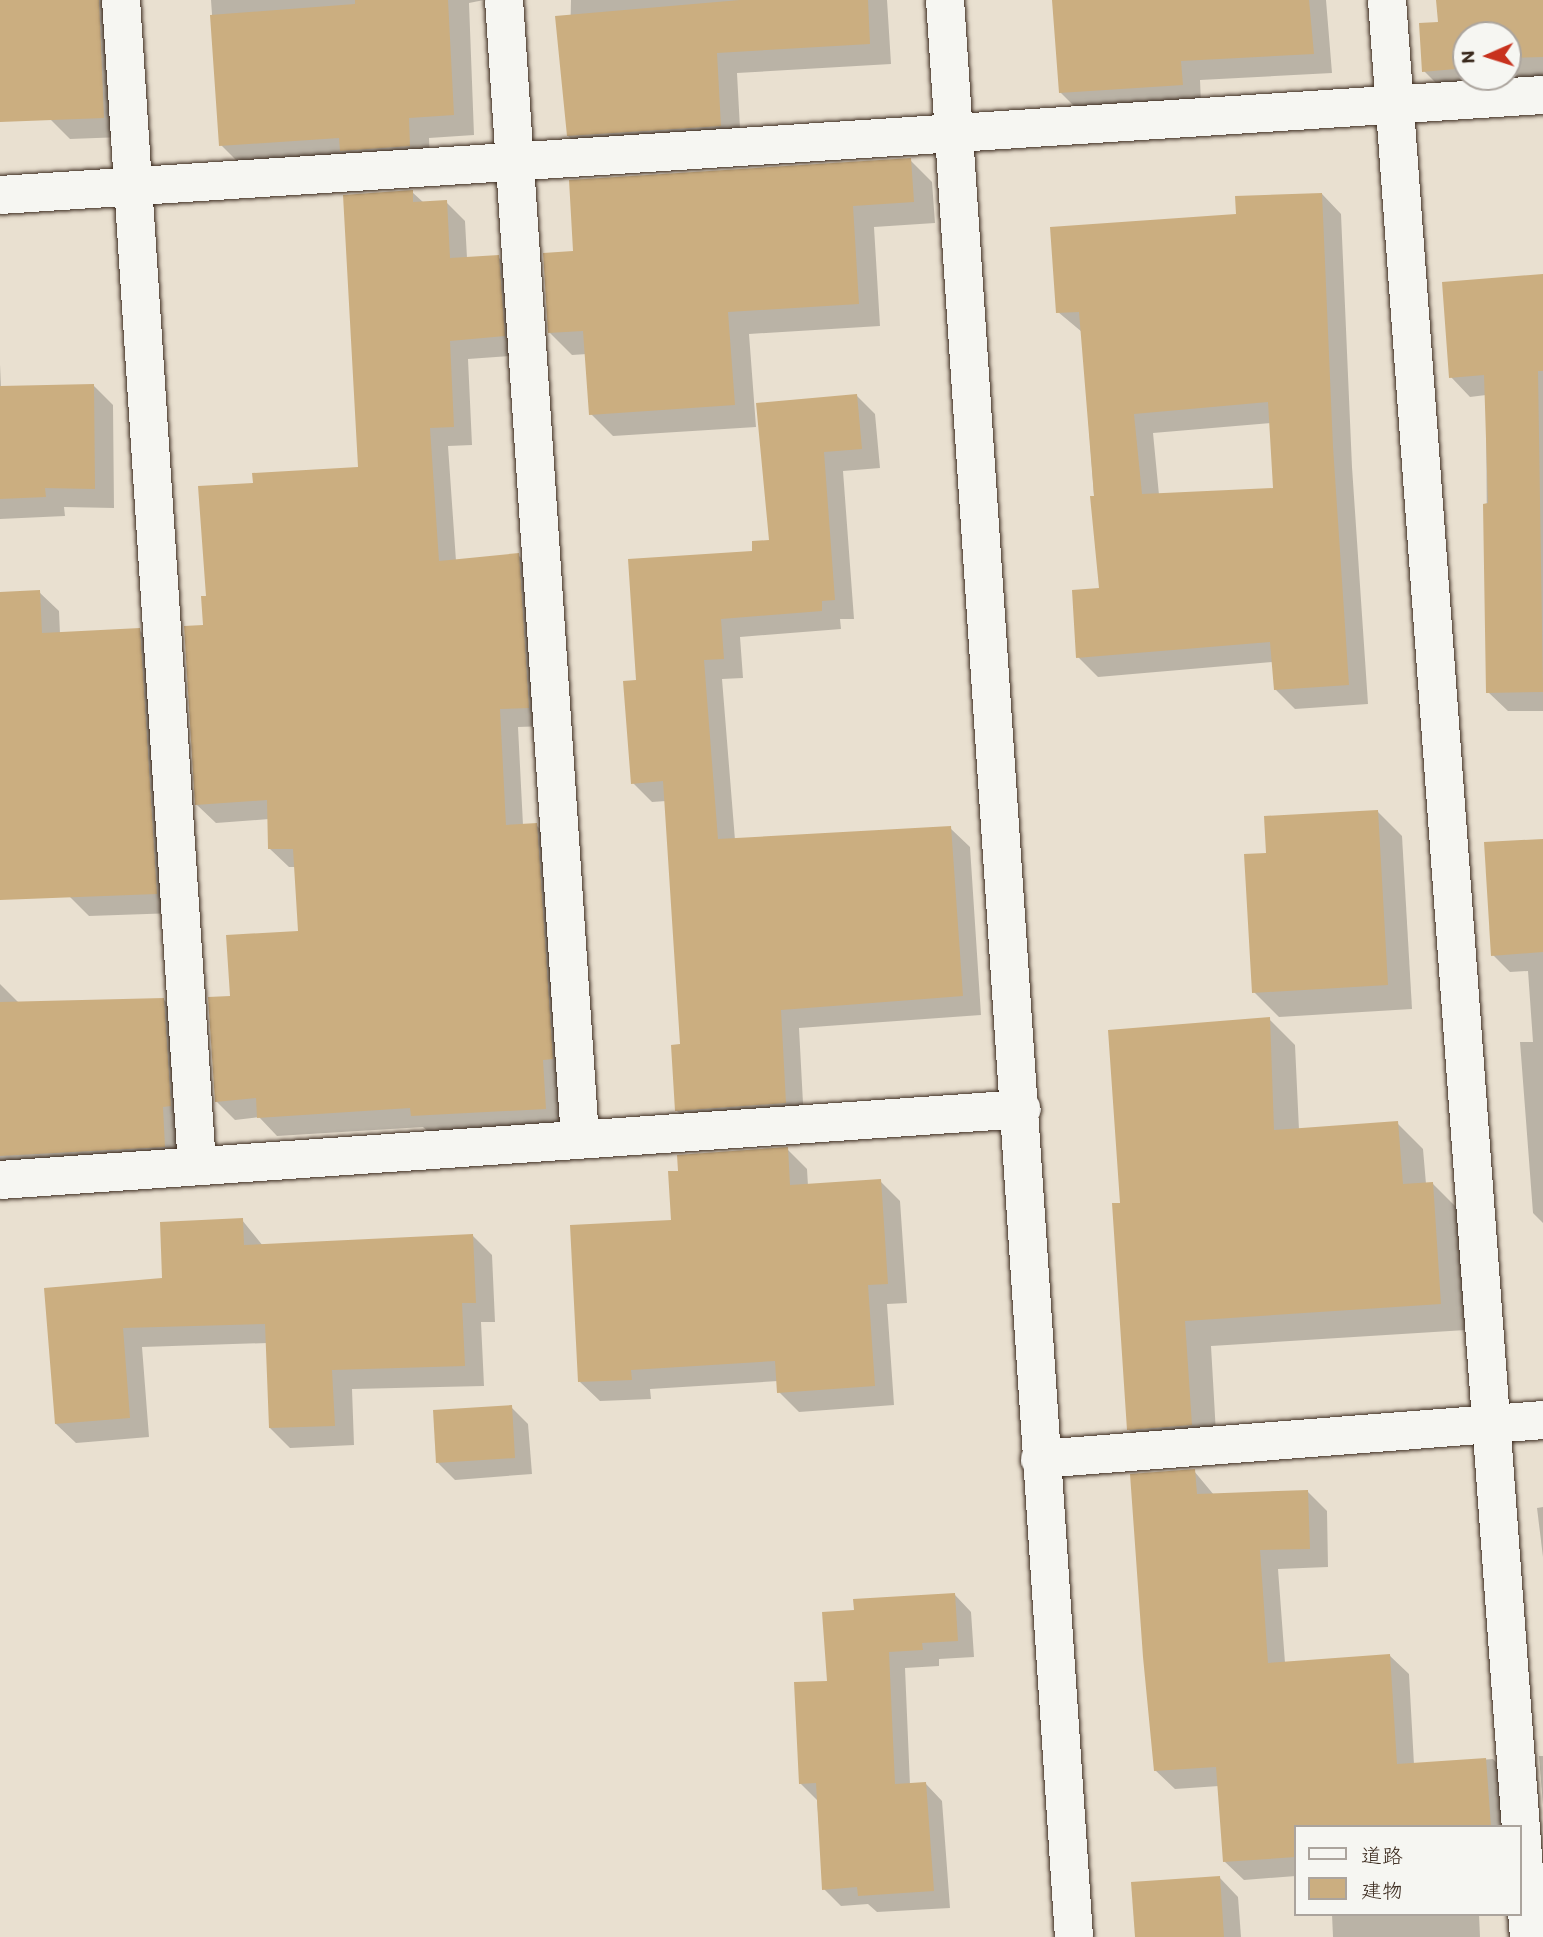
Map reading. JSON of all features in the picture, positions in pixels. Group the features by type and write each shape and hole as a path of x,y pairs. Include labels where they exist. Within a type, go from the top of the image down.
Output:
{"street":[{"path":"121,0 197,1166"},
{"path":"503,0 580,1139"},
{"path":"945,0 1022,1109 1041,1459 1074,1937"},
{"path":"1387,0 1521,1825"},
{"path":"0,195 515,165 953,130 1543,95"},
{"path":"0,1180 1022,1109"},
{"path":"1041,1459 1543,1420"},
{"path":"1522,1842 1529,1937"}],"building":[{"path":"0,0 99,0 104,118 0,122"},
{"path":"355,0 448,0 454,115 409,118 410,146 340,151 339,138 219,146 210,15 355,4"},
{"path":"740,0 868,0 870,44 717,53 721,126 567,136 555,16"},
{"path":"1052,0 1309,0 1314,54 1181,61 1183,85 1059,93"},
{"path":"1436,0 1543,0 1543,57 1522,58 1522,21 1452,21 1452,69 1422,72 1419,23 1438,22"},
{"path":"911,158 914,202 853,206 859,304 728,312 735,405 589,415 583,331 548,333 543,253 573,251 569,180"},
{"path":"413,190 413,202 447,200 450,258 499,255 505,336 450,341 454,427 430,428 439,561 519,553 529,708 500,709 506,825 537,823 553,1059 543,1060 546,1109 411,1116 410,1108 257,1118 256,1098 215,1102 208,997 230,996 226,935 298,931 293,849 268,849 267,800 195,805 184,626 203,625 201,596 206,596 198,486 253,483 252,473 358,467 343,195"},
{"path":"1322,193 1333,447 1349,685 1274,690 1270,642 1076,658 1072,590 1099,588 1090,496 1094,496 1079,312 1056,313 1050,227 1236,214 1235,196","holes":["1268,402 1273,488 1142,494 1134,414"]},
{"path":"1543,274 1543,371 1538,371 1543,692 1486,693 1483,504 1488,503 1484,375 1449,378 1442,282"},
{"path":"94,384 95,489 45,488 46,497 0,499 0,386"},
{"path":"857,394 862,449 824,452 835,600 822,601 822,611 721,619 724,659 704,660 718,839 951,826 963,996 781,1010 786,1103 675,1111 671,1045 680,1044 663,781 631,784 623,681 636,680 628,559 752,551 752,541 769,540 756,403"},
{"path":"40,590 42,633 140,628 157,894 0,900 0,592"},
{"path":"1378,810 1388,985 1252,993 1244,854 1266,853 1264,816"},
{"path":"1543,839 1543,952 1491,956 1484,842"},
{"path":"164,998 171,1106 163,1107 165,1147 0,1156 0,1002"},
{"path":"1270,1017 1274,1130 1398,1121 1403,1184 1433,1182 1441,1304 1185,1321 1192,1425 1127,1430 1112,1203 1120,1203 1108,1030"},
{"path":"788,1147 790,1185 881,1179 888,1284 868,1285 875,1386 777,1393 775,1361 631,1370 632,1380 578,1382 570,1225 671,1220 668,1171 678,1171 677,1155"},
{"path":"243,1218 244,1245 473,1234 476,1303 462,1303 465,1366 332,1370 335,1426 269,1428 265,1324 123,1328 130,1418 55,1424 44,1288 162,1278 160,1222"},
{"path":"512,1405 515,1458 436,1463 433,1410"},
{"path":"1195,1469 1197,1494 1308,1490 1310,1549 1260,1550 1268,1663 1390,1654 1397,1764 1486,1758 1491,1825 1294,1825 1294,1857 1223,1862 1216,1767 1154,1771 1130,1474"},
{"path":"955,1593 958,1641 922,1643 923,1650 889,1652 895,1784 926,1782 934,1891 858,1896 857,1887 822,1890 816,1783 799,1784 794,1682 827,1681 822,1612 854,1610 853,1599"},
{"path":"1220,1876 1224,1937 1135,1937 1131,1882"}]}
